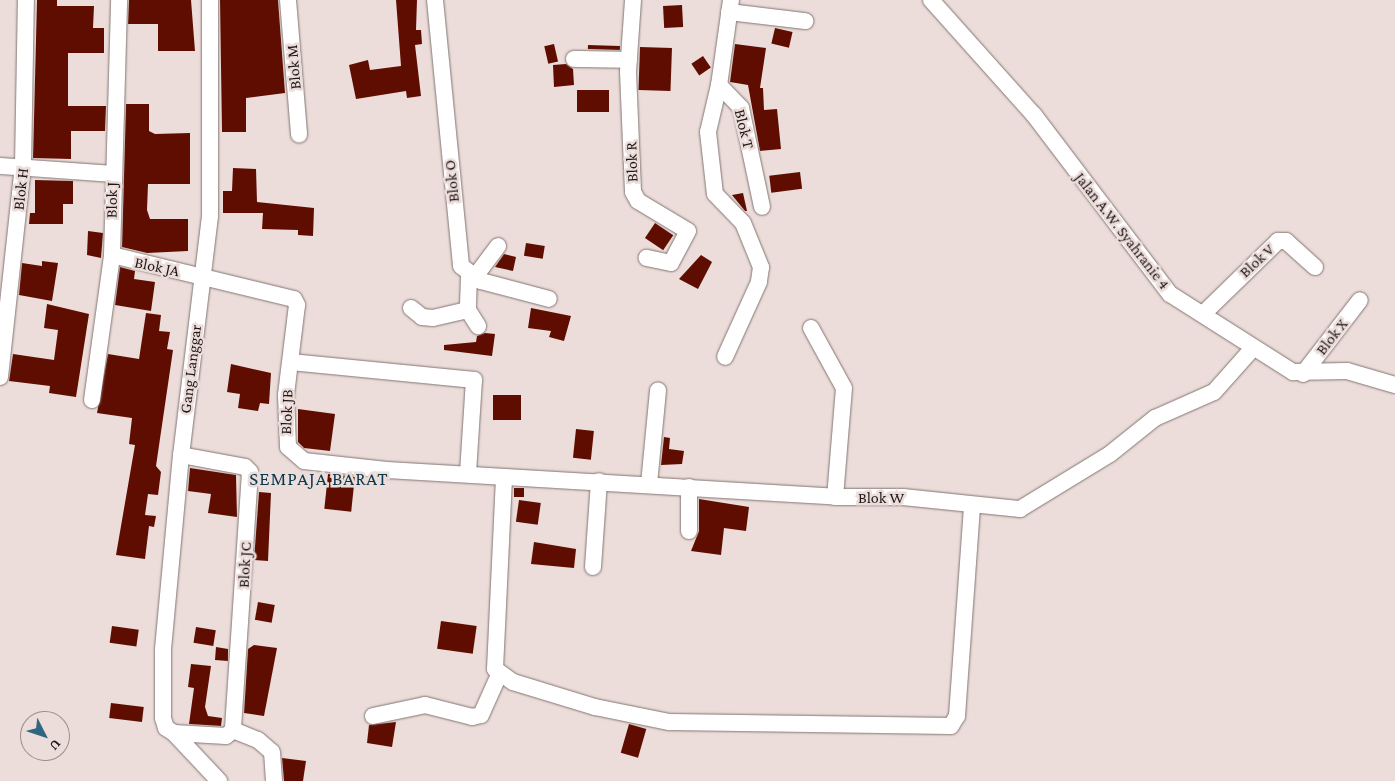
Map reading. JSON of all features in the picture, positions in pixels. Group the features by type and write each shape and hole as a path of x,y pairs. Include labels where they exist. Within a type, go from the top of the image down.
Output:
{"street":[{"name":"Blok H","path":"0,377 24,166 26,0"},
{"name":"Blok J","path":"92,400 112,255 119,0"},
{"name":"Gang Langgar","path":"210,0 210,216 181,455 163,650 163,723 219,781"},
{"name":"Blok M","path":"288,0 299,135"},
{"name":"Blok O","path":"435,0 460,253 471,277"},
{"name":"Blok R","path":"633,0 629,60 633,192 638,201 688,231 671,263 648,258"},
{"name":"Jalan A.W. Syahranie 4","path":"931,0 1034,115 1155,277 1170,294 1253,348 1303,374"},
{"path":"725,357 759,282 761,267 743,223 715,194 708,132 719,84 730,6 805,21"},
{"path":"574,59 629,60"},
{"name":"Blok T","path":"719,84 741,108 762,207"},
{"path":"0,166 24,166 113,174"},
{"name":"Blok V","path":"1203,314 1278,241 1286,241 1315,267"},
{"path":"478,326 468,310 471,277 498,246"},
{"name":"Blok JA","path":"112,255 203,277"},
{"name":"Blok JB","path":"203,277 294,299 297,305 285,440 298,458 461,474"},
{"path":"471,277 549,299"},
{"name":"Blok X","path":"1303,374 1360,300"},
{"path":"411,308 422,317 433,318 468,310"},
{"path":"812,328 844,388 835,498"},
{"name":"Blok W","path":"461,474 504,478 649,484 835,498 903,497 1005,510 1034,504 1110,454 1155,418 1214,392 1253,348"},
{"path":"291,362 474,380 461,474"},
{"path":"1303,374 1347,371 1395,385"},
{"path":"649,484 658,390"},
{"name":"Blok JC","path":"181,455 245,467 250,472 233,730"},
{"path":"504,478 495,669 500,675 595,707 669,722 948,727 957,716 972,506"},
{"path":"593,567 599,481"},
{"path":"689,487 689,531"},
{"path":"373,716 425,705 472,717 482,715 500,675"},
{"path":"174,733 226,736 233,730 258,740 272,752 274,781"}],"building":[{"path":"37,0 57,0 57,6 94,6 93,28 104,28 104,53 68,53 68,106 106,106 105,131 71,131 71,159 33,158"},
{"path":"129,0 191,0 195,51 158,51 158,24 128,24"},
{"path":"220,0 278,0 285,93 246,98 246,132 222,132"},
{"path":"396,0 417,0 416,30 421,30 422,44 415,45 421,96 407,98 406,91 356,99 349,65 368,60 370,70 401,66"},
{"path":"682,5 683,27 664,28 663,6"},
{"path":"775,28 793,32 789,48 771,44"},
{"path":"554,44 558,62 548,64 544,46"},
{"path":"735,44 766,48 760,88 763,88 764,110 777,109 781,149 760,151 748,85 730,82"},
{"path":"588,45 620,46 620,50 588,49"},
{"path":"640,47 672,48 670,91 638,90"},
{"path":"703,56 711,68 699,75 691,64"},
{"path":"566,64 573,69 574,85 554,87 553,65"},
{"path":"577,90 609,90 609,112 577,112"},
{"path":"126,104 149,104 149,131 155,134 190,133 190,184 148,184 147,210 150,219 188,219 188,251 147,253 122,247"},
{"path":"233,168 256,169 257,202 314,208 313,236 298,235 298,230 262,229 263,213 223,213 223,191 232,191"},
{"path":"800,172 802,189 771,193 769,176"},
{"path":"35,180 73,181 73,204 63,204 63,224 29,224 30,213 35,213"},
{"path":"743,193 747,211 732,195"},
{"path":"655,223 673,235 663,250 645,238"},
{"path":"88,231 103,233 101,258 87,255"},
{"path":"526,243 545,246 543,259 524,256"},
{"path":"504,254 516,257 513,271 495,267"},
{"path":"701,255 712,262 698,289 679,279"},
{"path":"42,261 58,263 52,301 19,295 22,263 42,266"},
{"path":"120,267 135,271 134,279 155,282 151,311 115,305"},
{"path":"47,304 89,314 76,397 49,393 50,386 9,381 13,354 54,360 58,330 44,328"},
{"path":"531,308 571,316 564,341 549,337 551,331 528,328"},
{"path":"146,313 161,315 159,331 170,332 167,349 173,350 156,466 161,472 158,495 148,494 145,515 156,516 154,527 149,526 145,559 116,555 135,445 129,444 132,418 97,413 108,354 139,359"},
{"path":"485,333 495,334 492,356 444,350 444,345 476,342 477,336"},
{"path":"231,364 271,373 269,404 260,403 258,411 238,408 240,394 227,392"},
{"path":"493,395 521,395 521,420 493,420"},
{"path":"298,409 335,414 330,451 304,448 298,442"},
{"path":"576,429 594,431 591,460 573,458"},
{"path":"664,437 670,438 669,449 684,451 682,464 661,465"},
{"path":"190,468 236,475 237,517 208,513 211,494 188,491"},
{"path":"328,474 355,477 351,512 324,509"},
{"path":"514,488 524,488 524,497 514,497"},
{"path":"259,492 271,493 268,561 254,560"},
{"path":"699,499 749,507 746,531 724,528 721,555 691,551 699,531"},
{"path":"519,500 541,503 538,525 516,522"},
{"path":"534,542 576,549 574,568 531,564"},
{"path":"258,602 275,605 272,623 255,620"},
{"path":"441,621 477,626 473,654 437,649"},
{"path":"112,626 139,630 136,647 110,643"},
{"path":"196,627 216,630 213,646 193,643"},
{"path":"254,645 277,648 264,716 244,713 248,649"},
{"path":"216,647 228,649 228,661 215,660"},
{"path":"191,664 211,666 205,707 208,716 222,718 221,726 189,724 194,688 188,687"},
{"path":"111,703 144,707 142,722 109,718"},
{"path":"396,722 392,747 367,743 369,725"},
{"path":"629,724 646,729 638,758 621,753"},
{"path":"282,758 306,761 303,781 284,781"}],"district":[{"name":"SEMPAJA BARAT","path":"319,479"}]}
